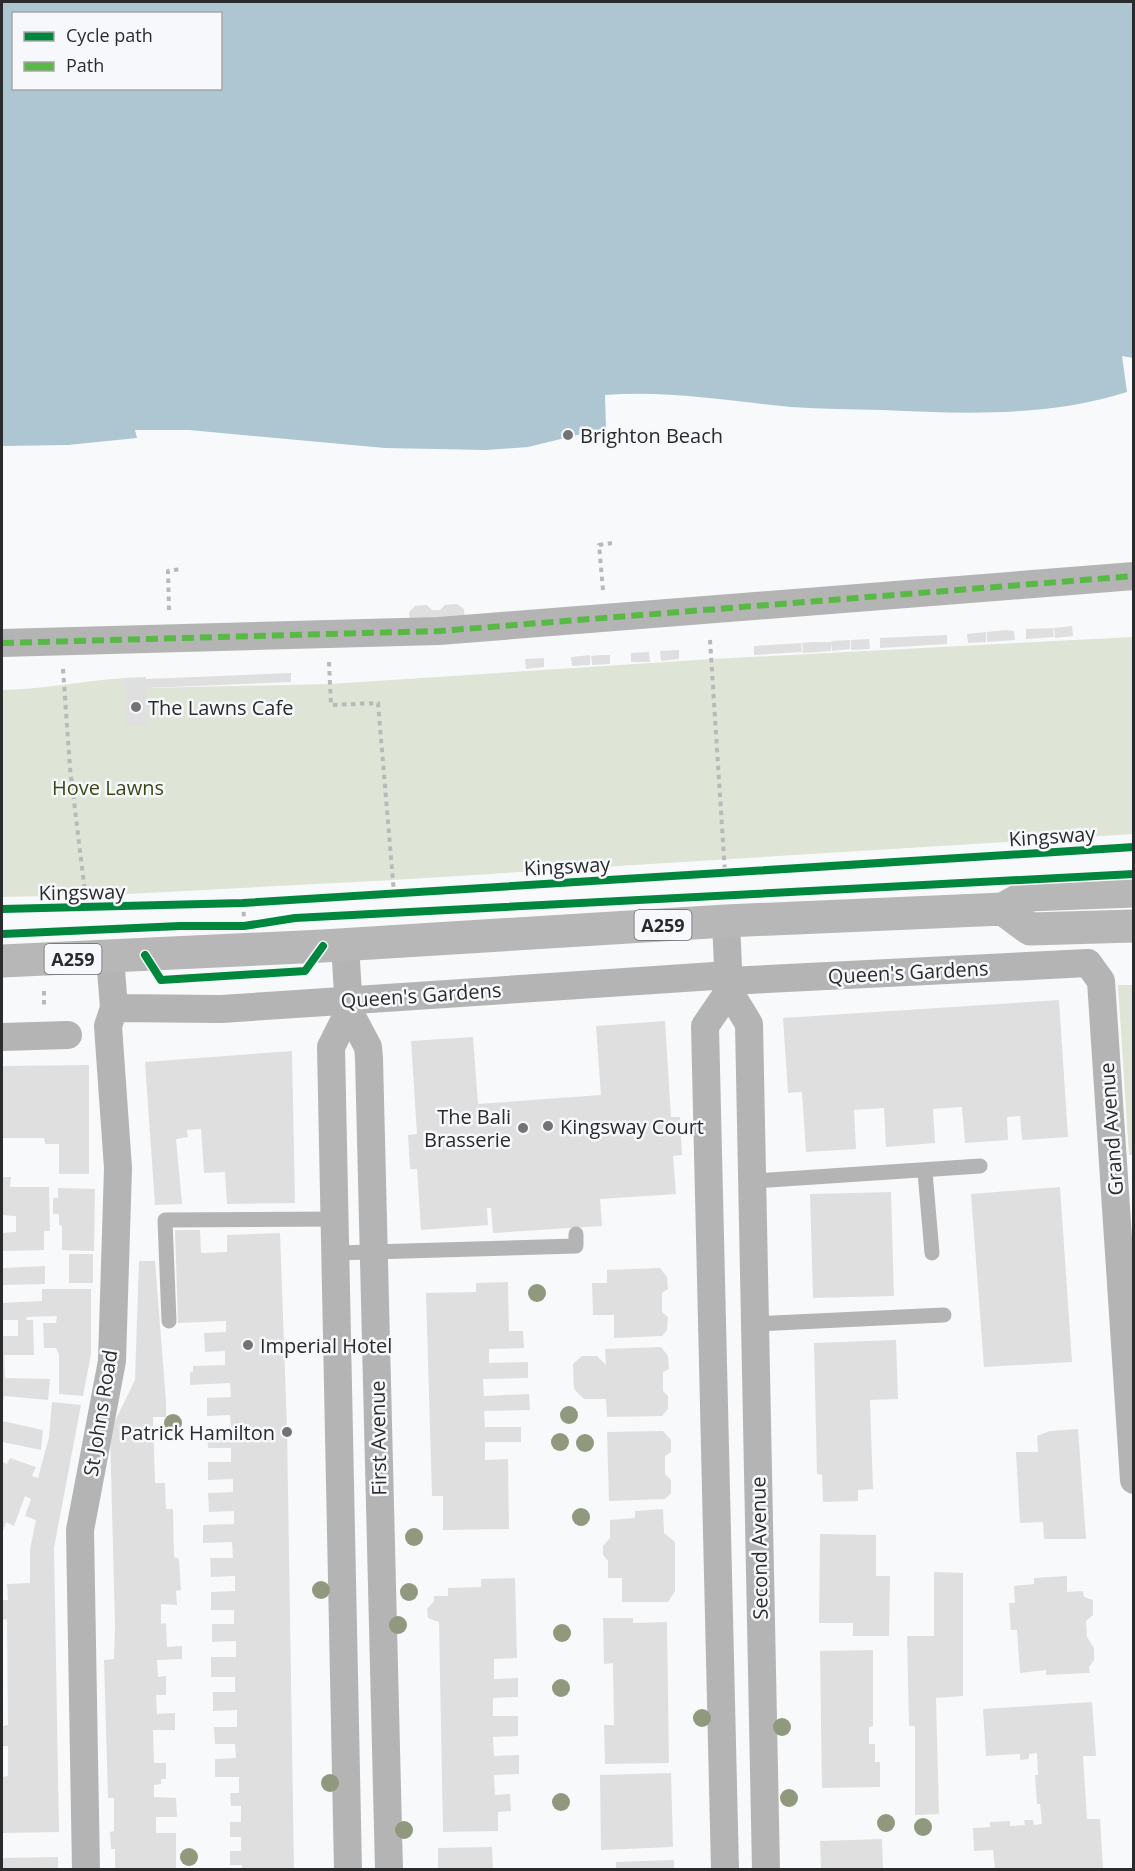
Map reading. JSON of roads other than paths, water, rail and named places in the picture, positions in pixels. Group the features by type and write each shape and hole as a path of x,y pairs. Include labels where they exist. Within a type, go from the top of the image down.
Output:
{"main road":[{"name":"A259","path":"2,961 110,957 726,921 1002,909 1028,895 1134,891"},
{"path":"1002,909 1030,929 1134,926"}],"street":[{"path":"2,643 439,631 1134,576"},
{"name":"Second Avenue","path":"726,921 729,983 749,1024 766,1869"},
{"name":"First Avenue","path":"345,944 349,1006 368,1047 388,1869"},
{"name":"St Johns Road","path":"86,1869 80,1530 112,1361 118,1168 108,1026 114,1008 110,957"},
{"name":"Queen's Gardens","path":"114,1008 349,1006 1088,963"},
{"name":"Grand Avenue","path":"1088,963 1101,981 1134,1480"},
{"name":"Second Avenue","path":"725,1869 705,1026 729,983"},
{"name":"First Avenue","path":"348,1869 331,1047 349,1006"},
{"path":"2,1037 68,1035"},
{"path":"711,1228 754,1226"}],"lane":[{"path":"753,1181 925,1172 980,1166"},
{"path":"925,1172 932,1253"},
{"path":"169,1322 165,1220 335,1219"},
{"path":"336,1253 576,1246 576,1234"},
{"path":"754,1324 944,1315"}],"water":[{"path":"2,2 1133,2 1133,358 1122,356 1127,392 1067,406 975,413 791,407 675,395 605,395 606,428 528,447 486,450 385,448 189,430 135,430 137,438 68,445 2,446"}],"place":[{"name":"Brighton Beach","path":"568,435"},
{"name":"The Lawns Cafe","path":"136,707"},
{"name":"Kingsway Court","path":"548,1126"},
{"name":"The Bali Brasserie","path":"523,1128"},
{"name":"Imperial Hotel","path":"248,1345"},
{"name":"Patrick Hamilton","path":"287,1432"}],"park label":[{"name":"Hove Lawns","path":"108,787"}]}
